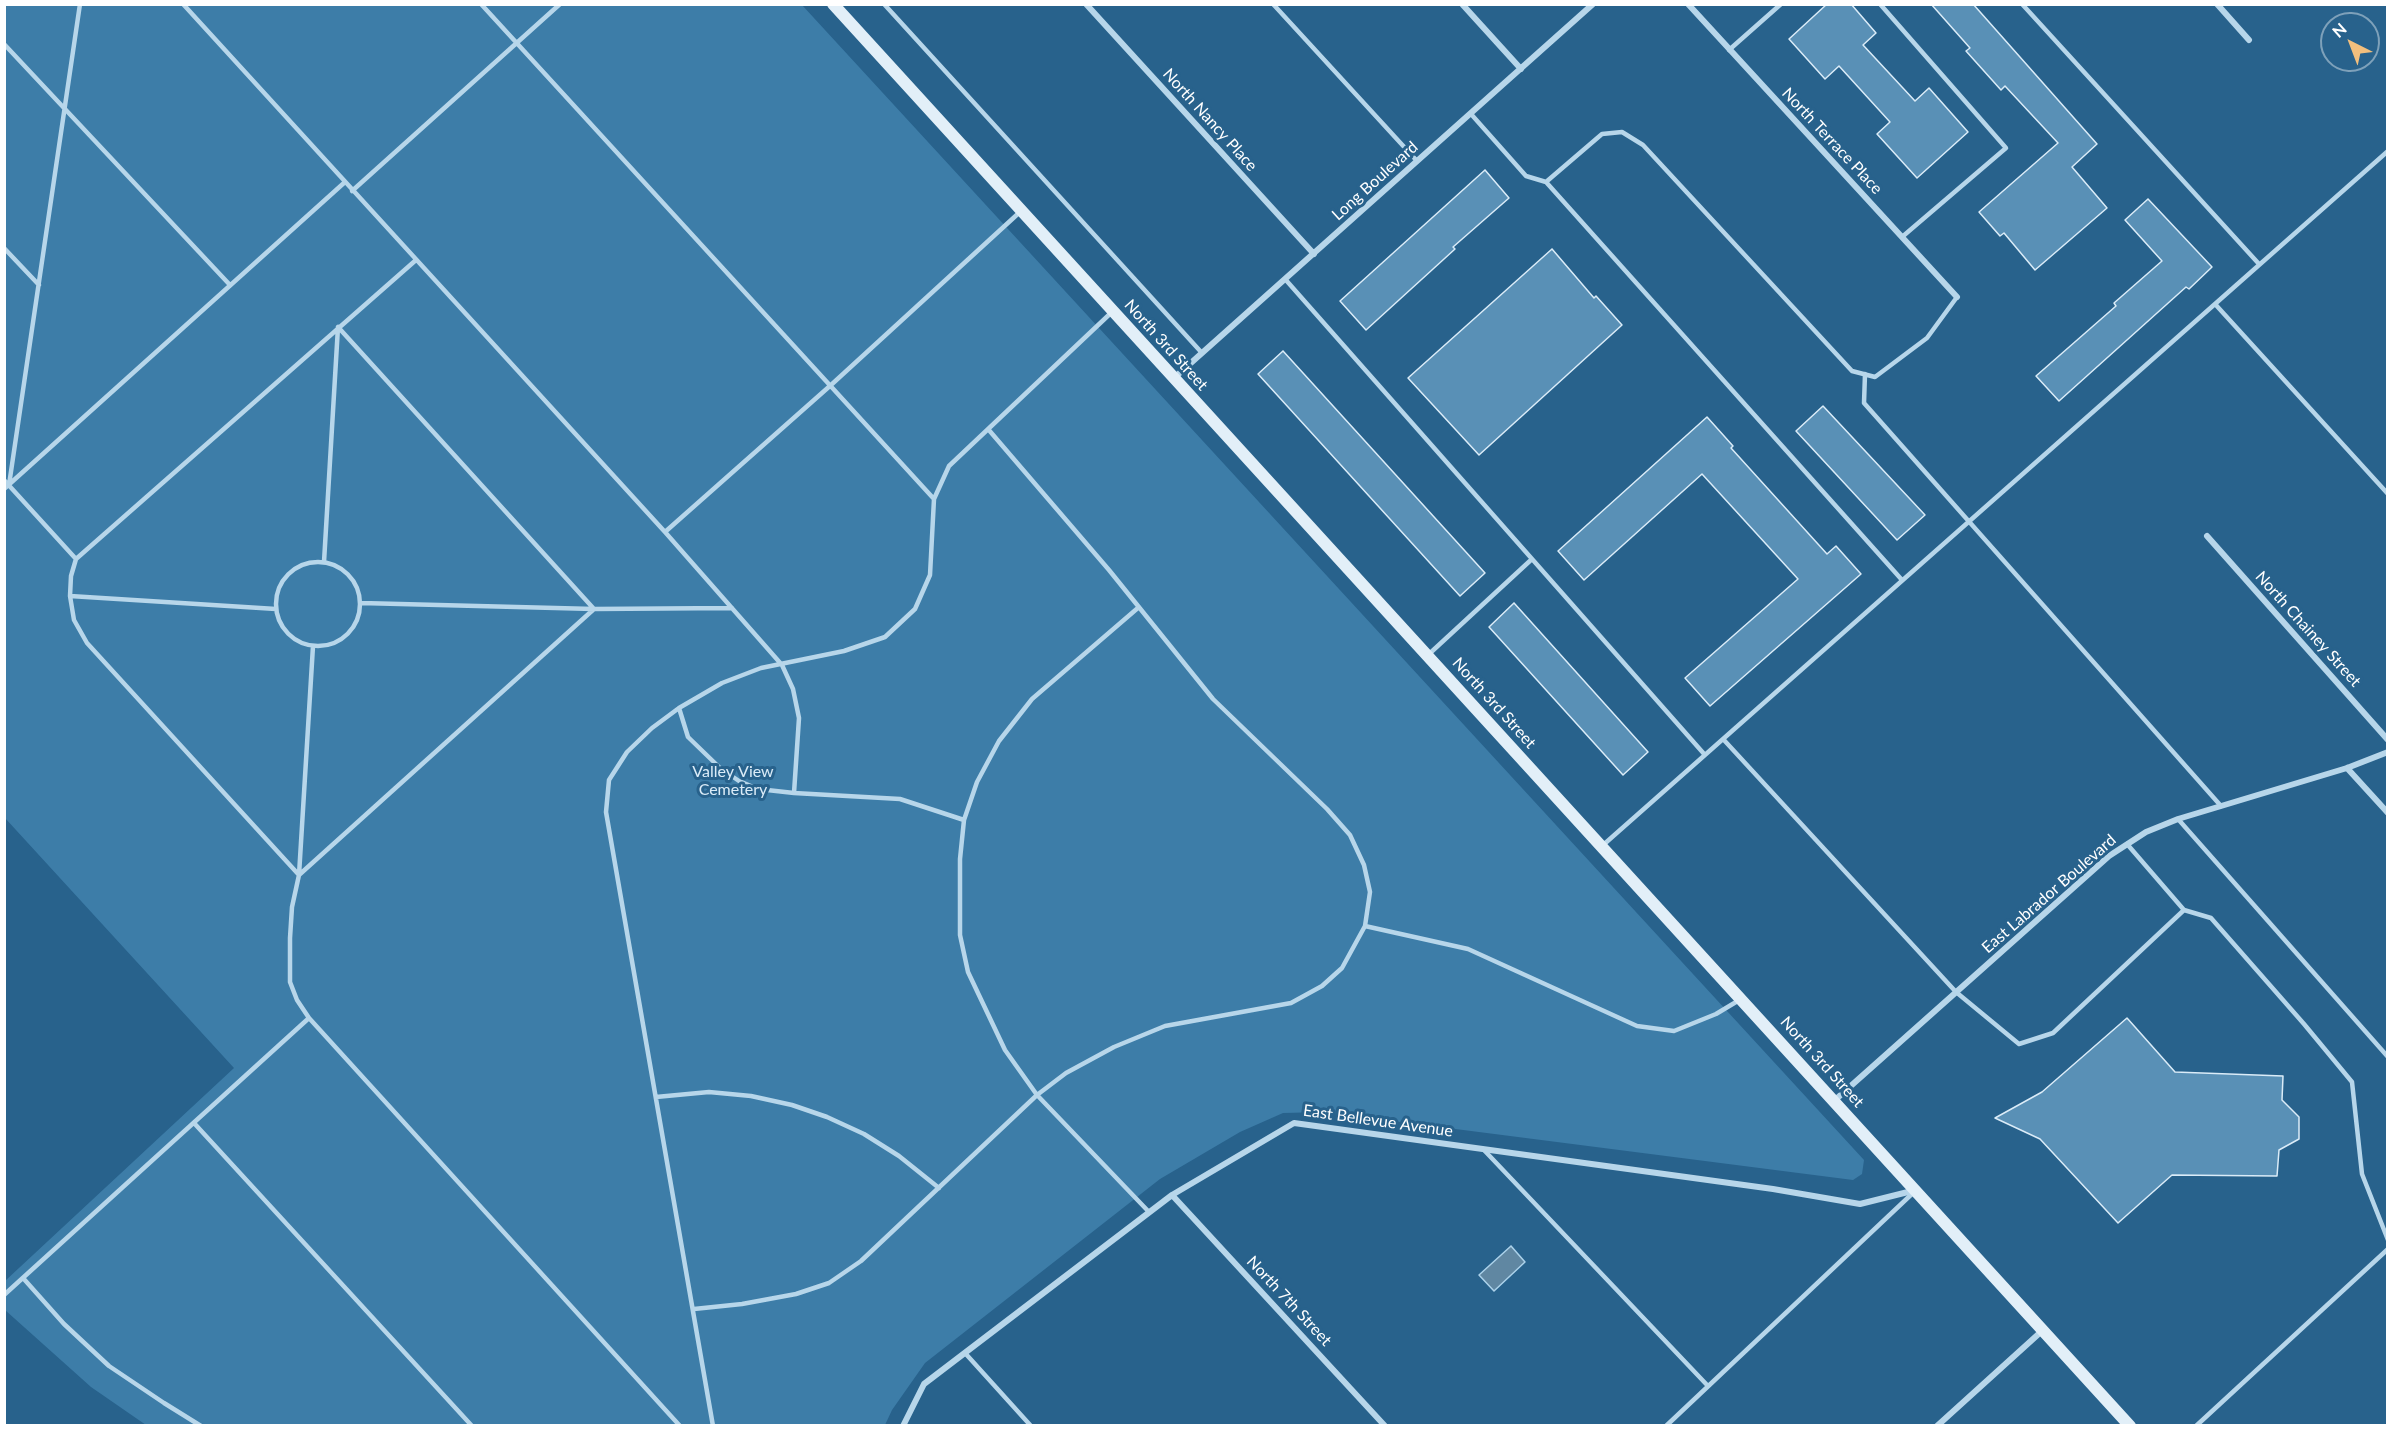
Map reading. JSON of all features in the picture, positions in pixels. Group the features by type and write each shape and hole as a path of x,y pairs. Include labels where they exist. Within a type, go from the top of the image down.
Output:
{"main road":[{"name":"North 3rd Street","path":"833,4 2130,1425"}],"street":[{"name":"North Nancy Place","path":"1086,4 1314,254"},
{"path":"1462,4 1521,69"},
{"name":"Long Boulevard","path":"1174,378 1593,4"},
{"name":"North Terrace Place","path":"1688,4 1957,297"},
{"path":"2217,4 2249,40"},
{"name":"North Chainey Street","path":"2207,536 2388,740"},
{"name":"East Labrador Boulevard","path":"1834,1100 2109,855 2146,832 2178,819 2347,768 2388,752"},
{"path":"2347,768 2388,813"},
{"name":"East Bellevue Avenue","path":"903,1425 924,1384 1172,1195 1294,1123 1773,1189 1860,1204 1917,1190"},
{"name":"North 7th Street","path":"1172,1195 1385,1425"},
{"path":"1937,1425 2043,1330"}],"lane":[{"path":"9,485 80,4"},
{"path":"183,4 665,532 782,665 793,689 799,718 794,794"},
{"path":"482,4 934,499"},
{"path":"352,191 560,4"},
{"path":"884,4 1202,353"},
{"path":"1273,4 1417,161"},
{"path":"1729,50 1781,4"},
{"path":"1880,4 2006,148 1902,237"},
{"path":"2022,4 2259,264"},
{"path":"4,44 230,285"},
{"path":"1471,114 1526,176 1546,182 1902,580"},
{"path":"1546,182 1602,134 1622,132 1643,145 1852,371 1875,377 1927,338 1957,297"},
{"path":"1602,846 2388,151"},
{"path":"4,489 345,182"},
{"path":"665,532 831,385 1021,210"},
{"path":"4,248 39,285"},
{"path":"300,875 87,643 74,620 70,596 71,576 76,560 416,260"},
{"path":"1285,279 1705,755"},
{"path":"2215,303 2388,494"},
{"path":"713,1425 606,812 609,780 627,752 652,728 679,708 722,682 762,668 844,651 885,637 915,609 930,575 934,499 949,466 1113,311"},
{"path":"324,562 338,327"},
{"path":"338,327 594,609"},
{"path":"1865,374 1864,403 2221,806"},
{"path":"694,1309 742,1304 796,1294 829,1282 861,1261 1037,1095 1066,1072 1114,1047 1165,1026 1291,1003 1322,986 1342,968 1365,926 1370,892 1364,865 1350,835 1327,809 1213,699 1139,607 988,429"},
{"path":"4,480 76,560"},
{"path":"1428,655 1532,559"},
{"path":"311,562 324,562 338,567 350,576 357,588 361,603 359,616 353,628 344,638 333,644 313,646 296,641 286,632 279,621 276,596 280,584 299,566 311,562"},
{"path":"70,596 276,609"},
{"path":"361,603 594,609 732,608"},
{"path":"1139,607 1032,699 999,741 977,782 964,820 960,859 960,935 969,972 1005,1050 1037,1095 1149,1212"},
{"path":"300,875 594,609"},
{"path":"313,646 300,875 291,928 290,982 297,1000 309,1018 680,1425"},
{"path":"679,708 688,737 720,768 739,781 758,789 794,794 900,798 964,820"},
{"path":"1723,739 1956,992 2019,1044 2053,1033 2184,910"},
{"path":"2178,819 2388,1057"},
{"path":"2127,844 2184,910 2211,918 2352,1082 2362,1174 2388,1240"},
{"path":"1365,926 1468,949 1637,1026 1674,1031 1716,1014 1742,999"},
{"path":"4,1294 309,1018"},
{"path":"656,1098 709,1092 751,1096 792,1105 827,1117 864,1134 899,1156 939,1188"},
{"path":"194,1123 472,1425"},
{"path":"1483,1149 1708,1386"},
{"path":"1666,1425 1917,1190"},
{"path":"2196,1425 2388,1249"},
{"path":"23,1278 64,1324 109,1365 201,1425"},
{"path":"965,1353 1031,1425"}],"green space":[{"name":"Valley View Cemetery","path":"5,5 802,5 1864,1160 1862,1174 1853,1180 1323,1112 1283,1113 1240,1132 1160,1179 925,1363 892,1410 885,1425 146,1425 91,1387 5,1310 5,1281 234,1068 5,818"}],"shaded area":[{"path":"1511,1246 1525,1262 1494,1291 1479,1275"}],"building":[{"path":"1827,4 1851,4 1876,33 1863,45 1915,101 1929,88 1968,132 1917,178 1877,134 1890,122 1839,66 1825,79 1789,39"},
{"path":"1931,4 1973,4 2097,144 2072,167 2107,208 2035,270 2004,233 2000,236 1979,212 2058,143 2005,86 2001,90 1966,51 1970,48"},
{"path":"1485,170 1509,198 1453,247 1455,249 1366,330 1340,301"},
{"path":"2148,199 2212,267 2189,289 2186,287 2059,401 2036,376 2116,306 2114,303 2162,261 2125,220"},
{"path":"1552,249 1594,298 1596,296 1622,325 1479,455 1408,378"},
{"path":"1283,351 1485,573 1460,596 1258,374"},
{"path":"1823,406 1925,515 1897,540 1796,431"},
{"path":"1707,417 1733,446 1731,448 1827,554 1836,546 1861,574 1710,706 1685,678 1798,579 1702,474 1584,580 1558,551"},
{"path":"1514,603 1648,752 1623,775 1489,627"},
{"path":"2127,1018 2175,1072 2283,1076 2282,1100 2299,1117 2299,1139 2279,1150 2277,1176 2172,1175 2118,1223 2040,1139 1995,1118 2042,1092"}]}
